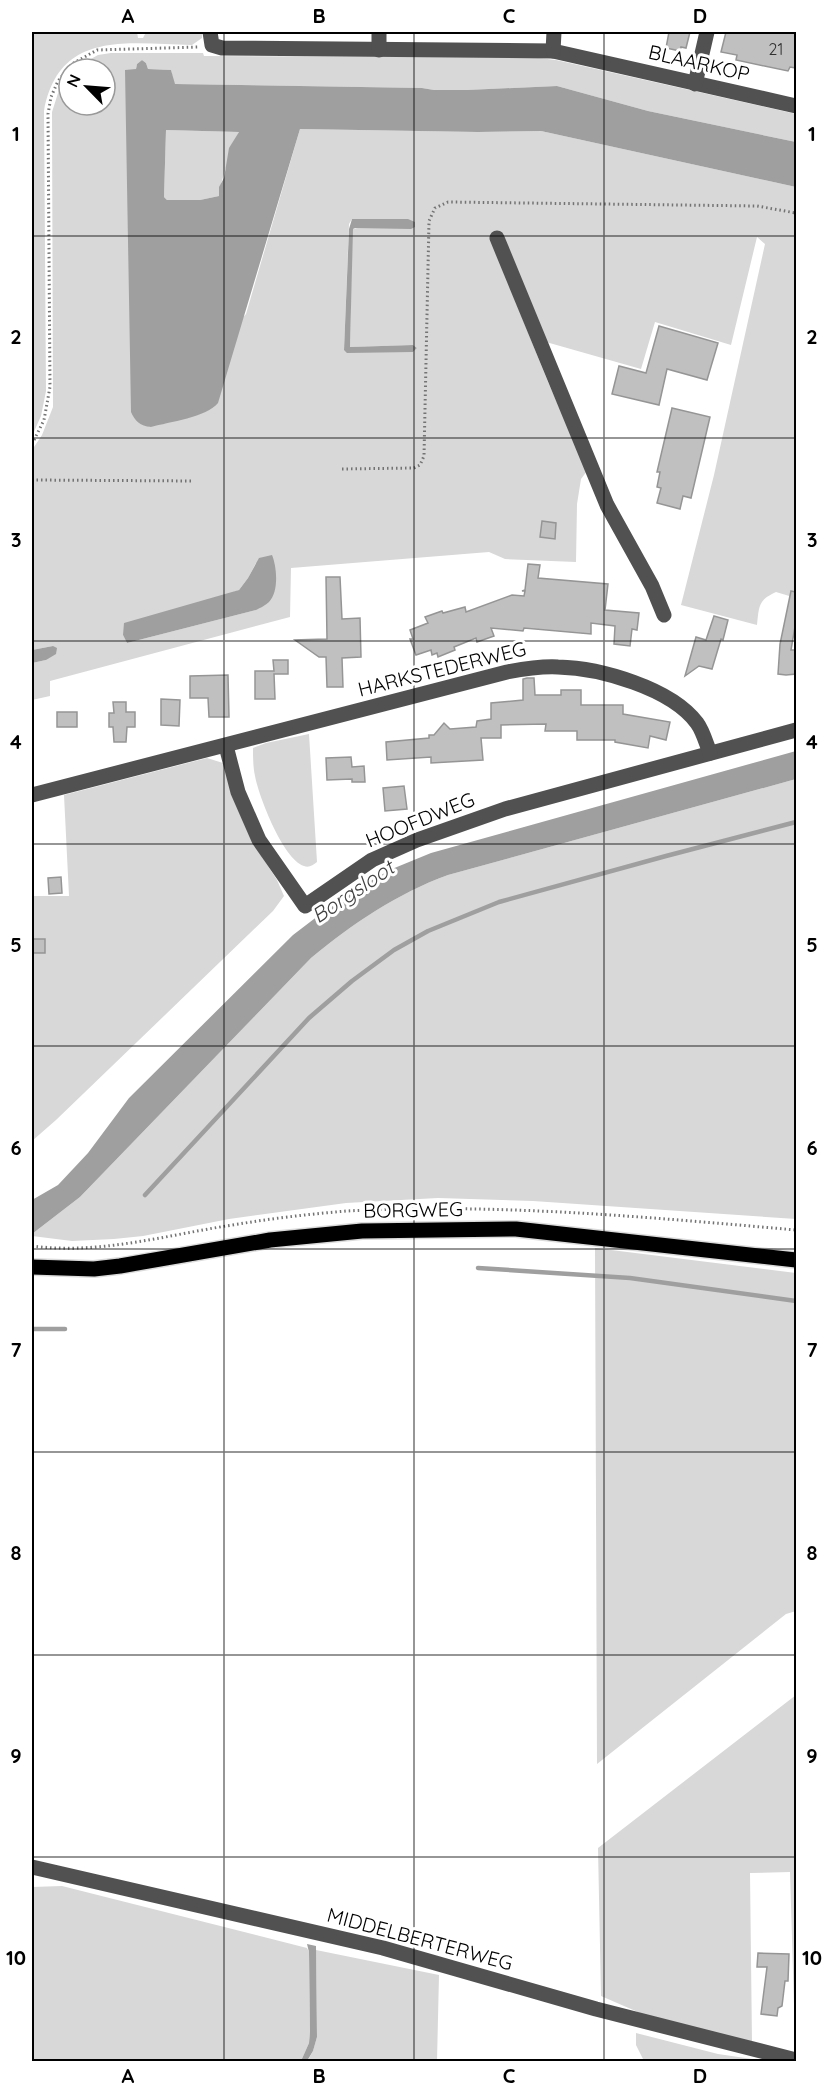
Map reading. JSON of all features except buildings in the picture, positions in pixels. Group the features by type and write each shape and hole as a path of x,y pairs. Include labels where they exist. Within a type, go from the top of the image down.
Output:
{"main road":[{"name":"BORGWEG","path":"32,1267 103,1268 270,1240 374,1230 516,1229 796,1260"}],"street":[{"path":"379,32 380,50"},
{"path":"553,51 554,32"},
{"path":"695,84 706,32"},
{"name":"BLAARKOP","path":"211,38 222,48 553,51 796,106"},
{"path":"497,238 607,505 652,586 664,615"},
{"name":"HARKSTEDERWEG","path":"32,795 526,668 558,667 593,672 636,683 672,700 686,711 699,725 710,753"},
{"name":"HOOFDWEG","path":"226,746 238,792 259,840 305,906 372,860 417,840 505,809 796,730"},
{"name":"MIDDELBERTERWEG","path":"32,1867 383,1948 596,2009 796,2060"}],"path":[{"path":"32,444 44,420 50,387 48,114 51,97 58,81 72,64 97,50 181,48 211,38"},
{"path":"32,480 194,481"}],"shaded area":[{"path":"32,32 137,32 138,38 143,38 146,32 202,32 202,38 192,45 121,44 100,47 77,57 57,57 57,78 52,85 44,111 46,391 41,416 32,436"},
{"path":"111,53 203,53 204,56 530,57 556,60 796,114 796,142 648,111 557,86 434,90 174,84 171,70 148,69 142,60 137,64 136,69 141,424 151,427 246,314 300,129 541,131 796,187 796,598 776,592 766,598 759,609 757,625 681,605 714,475 765,244 757,237 731,345 655,322 641,369 546,342 506,278 587,471 581,479 577,504 576,562 505,559 489,552 291,568 290,617 50,681 50,696 32,700 32,663 46,660 53,646 32,650 32,450 42,435 53,407 52,112 57,96 57,117 117,117 117,57 94,57","holes":["352,219 408,219 352,229 350,347 413,345 417,348 413,352 344,350 349,224","256,563 256,610 127,643 123,635 239,590"]},
{"path":"166,130 239,132 219,196 200,200 167,200 164,197"},
{"path":"309,734 317,862 308,867 296,861 288,852 273,826 257,786 253,748"},
{"path":"207,758 223,763 255,846 277,880 284,896 273,911 32,1141 32,896 69,896 64,795"},
{"path":"796,779 796,1219 533,1201 438,1198 346,1203 229,1219 143,1236 114,1239 72,1241 32,1236 80,1197 311,958 376,910 429,882 448,875"},
{"path":"595,1248 796,1273 796,1611 786,1614 597,1764"},
{"path":"796,1695 796,2000 794,2005 790,1872 750,1873 752,2043 647,2016 601,1996 598,1848"},
{"path":"62,1886 307,1948 309,1952 310,2032 309,2043 301,2061 32,2062 32,1887"},
{"path":"316,1950 439,1975 437,2061 307,2062 317,2037"},
{"path":"636,2033 718,2054 766,2061 644,2061 636,2045"}],"water":[{"path":"142,60 148,69 171,70 175,84 434,90 557,86 648,111 796,142 796,187 541,131 300,129 218,403 213,408 197,415 151,427 144,426 134,418 131,412 125,70 136,69 137,64","holes":["166,130 239,132 229,148 224,178 219,187 219,196 200,200 167,200 164,197"]},
{"path":"352,219 408,219 415,222 415,227 411,229 353,229 350,347 413,345 417,348 413,352 347,353 344,350 349,229"},
{"path":"272,555 276,586 272,598 265,605 256,610 127,643 123,635 124,623 239,590 259,558"},
{"path":"53,646 57,648 56,654 46,660 32,663 32,650"},
{"name":"Borgsloot","path":"796,751 796,779 448,875 393,900 343,933 311,958 80,1197 32,1234 32,1200 58,1185 88,1153 129,1098 293,935 348,893 392,869 431,853"},
{"path":"307,1944 316,1946 317,2037 307,2061 301,2061 309,2043 310,2032"}],"waterway":[{"path":"145,1195 309,1018 352,981 394,950 428,931 499,902 796,822"},
{"path":"478,1268 630,1278 796,1301"},
{"path":"32,1329 65,1329"}]}
